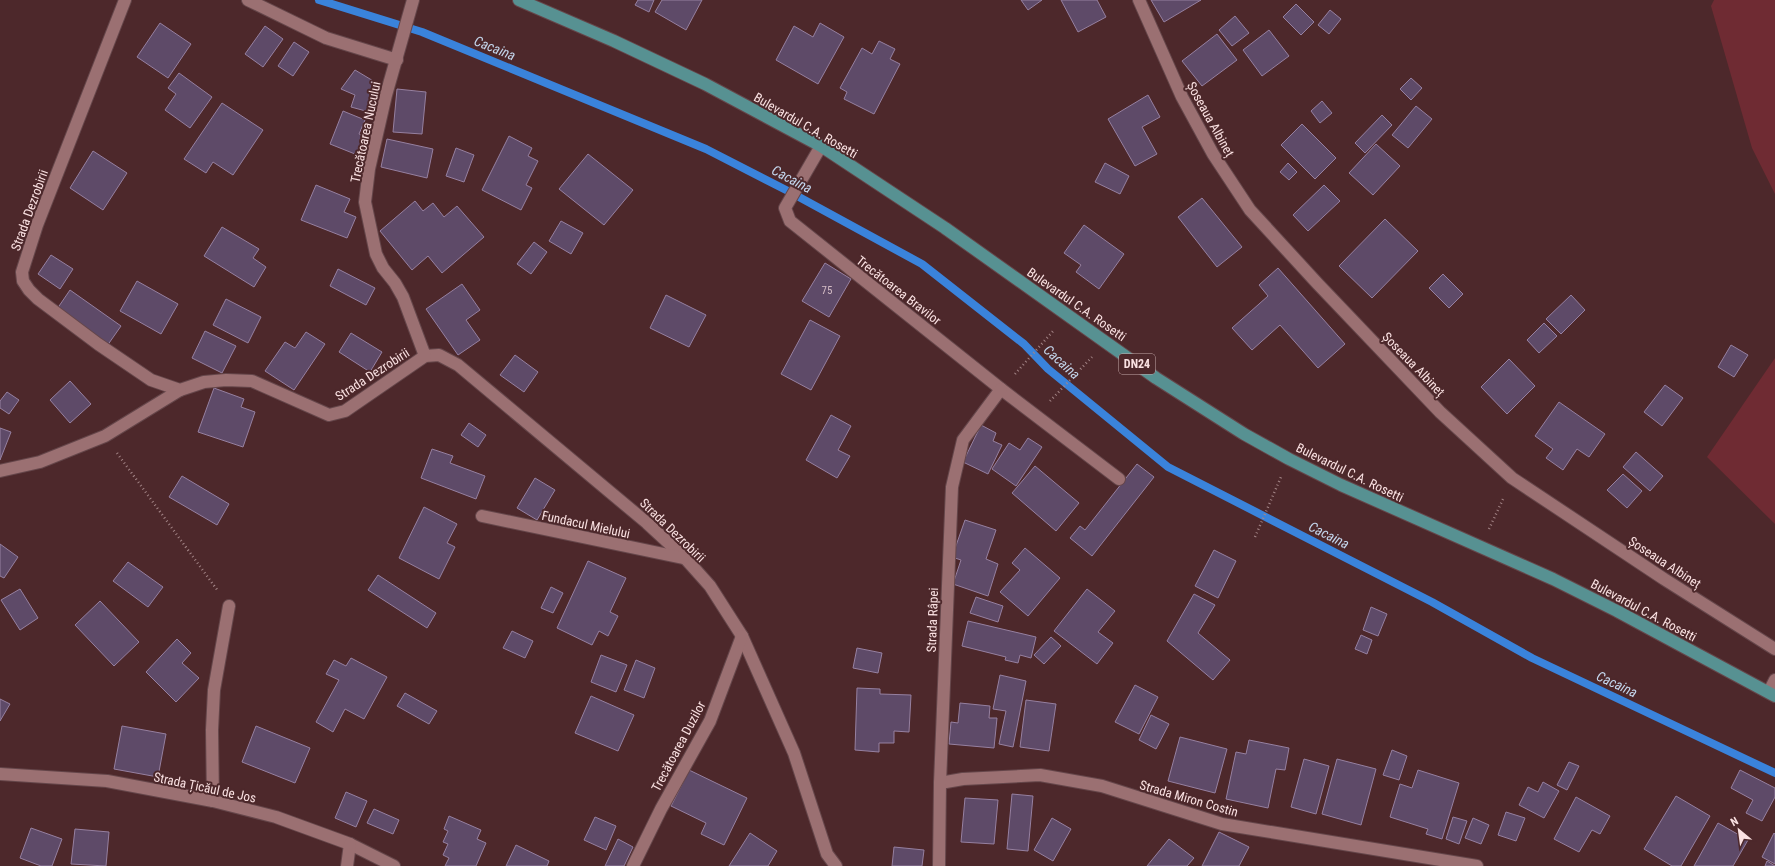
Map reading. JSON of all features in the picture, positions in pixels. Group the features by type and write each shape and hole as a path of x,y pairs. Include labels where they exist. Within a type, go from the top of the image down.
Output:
{"main road":[{"name":"Bulevardul C.A. Rosetti","path":"519,0 614,41 705,84 821,146 945,228 1156,378 1201,407 1289,459 1341,485 1553,579 1617,610 1772,694"}],"street":[{"name":"Strada Dezrobirii","path":"125,0 37,225 22,272 23,281 29,290 38,299 98,344 152,380 180,390 204,382 226,380 252,381 329,415 345,411 425,356 439,355 458,365 594,477 685,558 710,586 742,636 794,753 827,854 836,866"},
{"path":"248,0 326,38 397,60"},
{"name":"Trecătoarea Nucului","path":"413,0 386,95 369,169 366,202 376,254 383,268 396,283 403,297 425,356"},
{"name":"Șoseaua Albineț","path":"1139,0 1182,97 1213,154 1250,210 1317,284 1440,412 1512,478 1664,579 1775,649"},
{"name":"Trecătoarea Bravilor","path":"821,146 785,208 790,221 1001,389 1119,479"},
{"name":"Strada Râpei","path":"939,866 940,783 952,487 962,440 1001,389"},
{"path":"0,470 40,462 105,436 180,390"},
{"name":"Fundacul Mielului","path":"482,516 685,558"},
{"path":"213,801 212,730 214,690 229,606"},
{"name":"Trecătoarea Duzilor","path":"634,866 661,809 710,721 742,636"},
{"path":"1772,694 1775,680"},
{"name":"Strada Țicăul de Jos","path":"0,774 107,781 213,801 276,817 350,844 394,866"},
{"name":"Strada Miron Costin","path":"940,783 963,779 1040,775 1102,786 1222,824 1477,866"},
{"path":"348,866 350,844"}],"path":[{"path":"1001,389 1068,315"},
{"path":"1036,416 1106,342"},
{"path":"105,436 229,606"},
{"path":"1254,536 1289,459"},
{"path":"1481,547 1512,478"}],"shaded area":[{"path":"1714,0 1775,0 1775,194 1752,148 1711,6"},
{"path":"1775,358 1775,524 1707,457"}],"building":[{"path":"638,0 654,0 649,12 635,5"},
{"path":"662,0 702,0 686,30 655,12"},
{"path":"1021,0 1042,0 1028,10"},
{"path":"1061,0 1097,0 1106,17 1078,32"},
{"path":"1151,0 1201,0 1164,22"},
{"path":"1296,4 1314,22 1301,35 1283,17"},
{"path":"1330,10 1341,19 1329,34 1318,25"},
{"path":"1235,16 1249,33 1232,46 1219,30"},
{"path":"160,23 191,44 168,78 137,57"},
{"path":"820,23 844,37 818,84 776,60 794,26 813,37"},
{"path":"265,26 283,39 263,67 245,54"},
{"path":"1269,30 1289,56 1262,76 1243,50"},
{"path":"1217,34 1237,60 1202,86 1182,61"},
{"path":"879,41 895,49 890,59 900,64 874,114 844,99 847,92 840,88 862,48 872,54"},
{"path":"294,42 309,52 293,76 278,66"},
{"path":"355,70 380,85 373,113 351,107 355,95 341,89"},
{"path":"179,73 212,97 190,128 165,110 176,94 168,88"},
{"path":"1411,78 1422,88 1411,100 1400,89"},
{"path":"397,89 426,92 422,134 393,132"},
{"path":"1148,95 1160,117 1142,127 1157,154 1135,166 1108,119"},
{"path":"1322,101 1332,113 1320,123 1311,111"},
{"path":"222,103 263,130 233,175 213,162 206,173 184,159"},
{"path":"1416,106 1432,119 1408,148 1392,135"},
{"path":"343,111 365,120 359,134 368,138 360,156 330,144"},
{"path":"1382,115 1392,125 1365,153 1355,143"},
{"path":"1302,124 1336,158 1315,179 1281,145"},
{"path":"509,136 532,148 528,156 538,161 526,185 532,188 521,210 482,190"},
{"path":"387,139 433,149 427,178 381,167"},
{"path":"1376,144 1400,166 1373,195 1349,173"},
{"path":"456,148 474,155 464,182 446,176"},
{"path":"93,151 127,173 103,210 70,188"},
{"path":"588,154 633,190 604,225 559,189"},
{"path":"1105,163 1129,176 1120,194 1095,182"},
{"path":"1288,163 1297,172 1289,180 1280,172"},
{"path":"316,185 350,199 344,212 356,217 347,238 301,220"},
{"path":"1324,185 1340,201 1308,231 1293,215"},
{"path":"1202,198 1242,247 1217,267 1178,217"},
{"path":"415,201 423,211 433,203 444,217 457,206 484,237 442,273 428,256 412,270 380,231"},
{"path":"1385,219 1418,251 1372,298 1339,266"},
{"path":"561,221 583,233 571,254 549,241"},
{"path":"1084,225 1124,254 1099,289 1076,272 1081,265 1064,253"},
{"path":"222,227 259,249 253,258 266,267 254,287 204,256"},
{"path":"534,242 547,252 531,274 517,264"},
{"path":"51,255 73,269 60,289 38,274"},
{"path":"825,263 851,279 829,317 802,301"},
{"path":"1278,268 1345,344 1318,368 1280,325 1252,350 1232,328 1268,296 1259,285"},
{"path":"338,269 375,288 366,305 330,286"},
{"path":"1443,274 1463,294 1449,308 1429,288"},
{"path":"137,281 178,304 161,334 120,311"},
{"path":"462,284 480,310 466,320 480,340 458,355 426,309"},
{"path":"70,290 121,326 107,346 57,309"},
{"path":"666,295 706,315 689,347 650,328"},
{"path":"1571,295 1585,310 1561,334 1546,319"},
{"path":"226,299 261,317 248,343 213,325"},
{"path":"810,320 840,336 811,390 781,374"},
{"path":"1544,323 1557,336 1539,353 1527,340"},
{"path":"205,331 236,346 222,373 192,358"},
{"path":"306,332 325,344 294,390 265,371 285,342 295,348"},
{"path":"351,333 382,352 370,372 339,352"},
{"path":"1731,345 1748,355 1734,377 1718,367"},
{"path":"515,355 538,372 524,392 500,375"},
{"path":"1509,359 1535,386 1507,414 1481,387"},
{"path":"70,381 91,404 70,423 50,400"},
{"path":"1665,385 1683,398 1662,426 1644,412"},
{"path":"214,388 244,399 241,407 255,412 243,447 198,432"},
{"path":"7,392 19,400 9,414 0,408 0,401"},
{"path":"1559,402 1605,434 1589,457 1577,449 1563,470 1546,458 1553,449 1535,436"},
{"path":"831,415 851,426 838,450 850,456 837,478 806,460"},
{"path":"469,423 486,435 478,447 461,435"},
{"path":"981,425 996,433 993,441 1002,445 988,474 963,462"},
{"path":"0,428 11,432 0,460"},
{"path":"1028,438 1042,447 1016,486 992,469 1009,443 1020,450"},
{"path":"432,449 453,456 450,463 485,476 476,499 421,478"},
{"path":"1636,452 1663,476 1650,491 1623,467"},
{"path":"1137,464 1154,477 1092,556 1070,538 1080,526 1085,530"},
{"path":"1035,466 1079,503 1056,531 1012,493"},
{"path":"1623,474 1642,491 1627,508 1607,490"},
{"path":"182,476 229,504 217,525 169,497"},
{"path":"535,478 555,490 537,520 517,508"},
{"path":"424,507 457,524 447,543 455,547 439,579 399,558"},
{"path":"965,520 996,530 986,559 998,564 988,596 953,584 961,560 952,557"},
{"path":"0,544 18,557 4,578 0,576"},
{"path":"1025,548 1060,578 1028,616 1000,592 1020,570 1012,563"},
{"path":"1214,550 1236,561 1218,598 1195,586"},
{"path":"588,561 626,578 610,612 618,616 608,636 599,631 592,645 557,628"},
{"path":"128,562 163,587 148,607 113,581"},
{"path":"378,575 436,613 427,628 368,590"},
{"path":"551,587 563,593 553,613 541,608"},
{"path":"20,589 38,618 20,630 1,600"},
{"path":"1087,589 1115,611 1098,632 1113,643 1097,664 1054,631"},
{"path":"1194,594 1215,605 1198,633 1230,660 1213,680 1167,641"},
{"path":"976,597 1003,606 998,622 970,613"},
{"path":"100,601 139,642 114,666 75,625"},
{"path":"1371,607 1387,614 1378,636 1363,630"},
{"path":"968,621 1036,637 1031,658 1020,655 1018,663 1005,660 1006,657 962,646"},
{"path":"512,631 533,641 525,658 503,648"},
{"path":"1361,635 1372,640 1367,654 1355,649"},
{"path":"1051,637 1061,646 1044,664 1034,655"},
{"path":"177,639 191,653 182,663 199,678 176,702 146,672"},
{"path":"857,648 882,653 878,673 853,668"},
{"path":"601,655 627,665 616,692 591,682"},
{"path":"351,658 387,677 364,719 345,709 333,732 316,722 339,680 326,674 334,660 346,666"},
{"path":"636,660 655,668 644,698 624,690"},
{"path":"1000,675 1026,681 1013,747 999,744 1006,711 993,709"},
{"path":"1135,685 1158,697 1139,734 1115,722"},
{"path":"857,688 880,689 880,694 911,695 909,732 894,731 894,743 879,743 879,752 855,750"},
{"path":"405,693 437,711 429,724 397,706"},
{"path":"591,696 634,715 618,751 575,733"},
{"path":"0,699 10,704 0,721"},
{"path":"1026,700 1056,704 1049,751 1020,747"},
{"path":"960,703 990,706 989,718 997,718 994,748 949,744 951,722 958,723"},
{"path":"1151,715 1169,724 1156,749 1139,740"},
{"path":"122,726 166,734 158,777 114,769"},
{"path":"256,726 310,748 295,783 242,762"},
{"path":"1180,737 1227,749 1215,793 1168,781"},
{"path":"1249,740 1289,748 1285,770 1276,769 1268,808 1226,799 1236,752 1246,754"},
{"path":"1392,750 1407,756 1399,780 1383,775"},
{"path":"1304,759 1329,766 1316,814 1291,807"},
{"path":"1337,759 1376,769 1361,825 1322,814"},
{"path":"1569,762 1579,766 1567,790 1557,785"},
{"path":"689,770 747,798 724,845 701,834 706,823 671,806"},
{"path":"1418,770 1459,783 1442,839 1426,834 1428,829 1390,817 1400,784 1412,788"},
{"path":"1740,770 1775,788 1775,797 1762,821 1746,813 1753,800 1731,788"},
{"path":"1543,782 1559,791 1544,818 1519,805 1528,787 1538,792"},
{"path":"346,792 367,801 356,827 335,818"},
{"path":"1012,794 1033,796 1028,851 1007,849"},
{"path":"1676,796 1710,816 1681,866 1672,866 1644,849"},
{"path":"1576,797 1610,816 1600,834 1592,830 1579,852 1554,839"},
{"path":"965,798 998,800 994,844 961,842"},
{"path":"374,809 399,820 393,834 367,823"},
{"path":"1506,812 1525,818 1516,841 1498,835"},
{"path":"449,816 481,830 477,839 486,843 476,866 445,866 449,858 443,855 448,844 443,842 448,831 444,829"},
{"path":"595,817 616,826 606,850 584,840"},
{"path":"1453,817 1467,821 1459,844 1446,839"},
{"path":"1052,818 1071,829 1053,861 1034,850"},
{"path":"1473,818 1489,825 1481,844 1465,838"},
{"path":"1718,823 1748,840 1733,866 1694,866"},
{"path":"31,828 62,839 52,866 41,866 20,858"},
{"path":"75,829 109,832 106,866 71,864"},
{"path":"1219,832 1249,847 1239,866 1202,866"},
{"path":"750,833 777,851 768,866 729,866"},
{"path":"1774,833 1775,834 1775,864 1762,857"},
{"path":"618,839 633,847 624,866 605,866"},
{"path":"1169,839 1194,858 1187,866 1147,866"},
{"path":"516,845 549,861 547,866 506,866"},
{"path":"894,847 924,850 922,866 892,866"},
{"path":"1767,861 1775,866 1765,866"}],"waterway":[{"name":"Cacaina","path":"319,0 422,32 706,149 788,191 922,264 1024,344 1048,369 1168,467 1432,602 1532,658 1775,773"}]}
